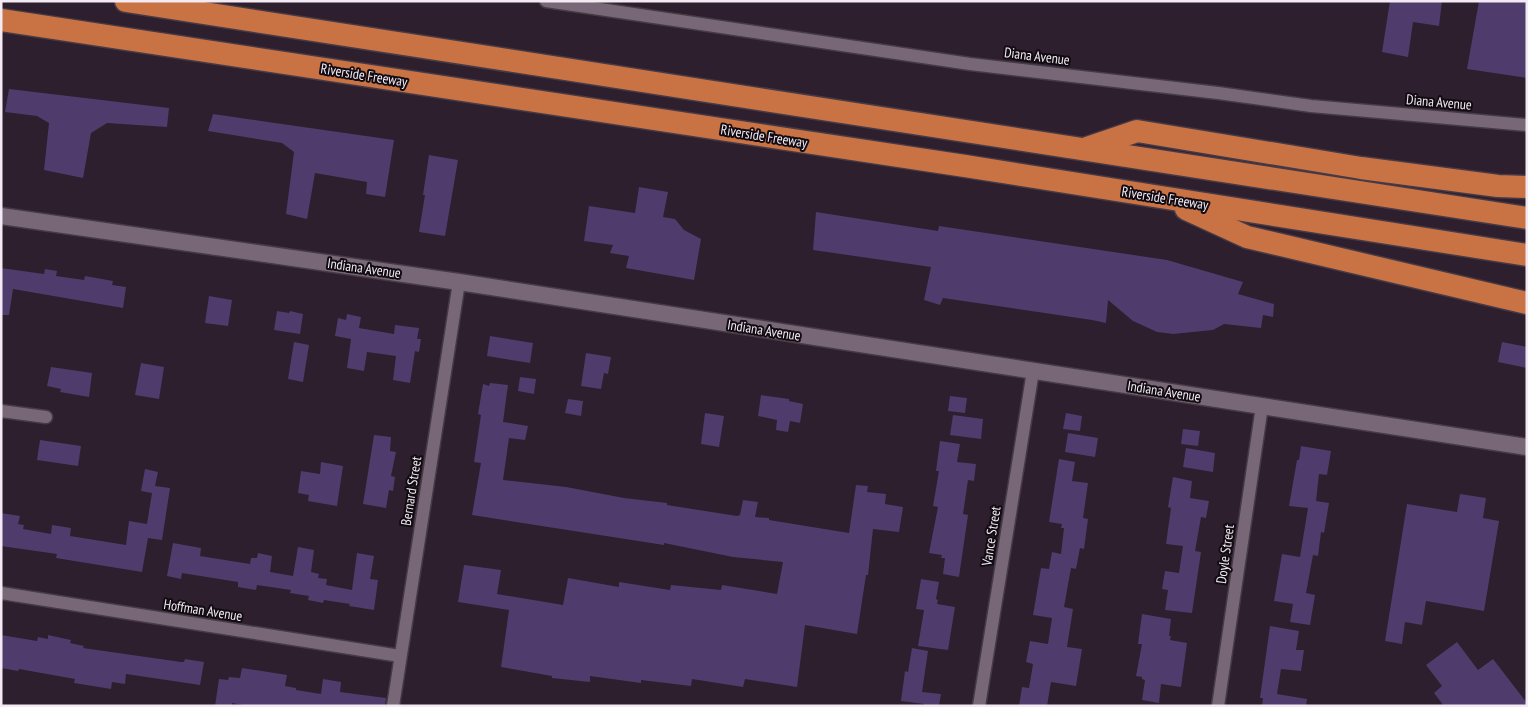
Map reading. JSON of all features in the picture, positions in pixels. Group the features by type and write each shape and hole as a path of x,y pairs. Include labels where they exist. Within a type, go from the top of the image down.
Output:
{"highway":[{"path":"126,1 1527,218"},
{"name":"Riverside Freeway","path":"12,22 1527,255"},
{"path":"1083,149 1137,131 1361,168 1498,186 1527,187"},
{"path":"1163,198 1247,237 1527,303"}],"street":[{"name":"Diana Avenue","path":"546,1 970,64 1218,93 1311,106 1527,125"},
{"name":"Indiana Avenue","path":"1,216 459,282 1527,447"},
{"name":"Bernard Street","path":"393,706 459,282"},
{"name":"Vance Street","path":"979,706 1033,371"},
{"name":"Doyle Street","path":"1218,706 1262,406"},
{"path":"1,411 46,417"},
{"name":"Hoffman Avenue","path":"1,593 400,656"}],"building":[{"path":"1390,1 1442,1 1439,26 1413,22 1408,57 1382,52"},
{"path":"1479,1 1527,1 1527,78 1467,69"},
{"path":"9,89 169,108 167,127 107,123 91,133 83,178 44,170 49,123 37,116 5,112"},
{"path":"213,114 394,140 385,197 366,194 367,182 315,173 307,219 286,214 294,152 282,143 208,131"},
{"path":"429,155 458,160 445,236 419,232"},
{"path":"639,187 668,192 663,217 675,219 684,230 701,239 694,280 626,268 629,256 610,253 613,245 584,241 589,206 635,213"},
{"path":"816,212 938,231 939,226 1167,260 1243,282 1238,294 1274,304 1273,317 1263,315 1261,328 1224,324 1213,330 1173,334 1157,332 1133,321 1108,300 1106,323 943,298 940,305 924,300 931,267 813,250"},
{"path":"1,268 44,274 45,269 57,271 56,276 84,280 85,276 113,281 112,285 126,287 123,308 13,289 9,315 1,315"},
{"path":"209,296 232,300 228,326 205,323"},
{"path":"277,311 303,314 300,334 274,330"},
{"path":"347,314 361,317 359,328 394,334 395,325 419,328 417,339 421,339 419,352 415,351 410,383 393,380 396,356 367,352 364,371 347,368 351,339 335,336 338,318 346,320"},
{"path":"490,336 533,343 530,363 487,356"},
{"path":"294,342 309,345 303,382 288,379"},
{"path":"1502,342 1527,347 1527,368 1498,362"},
{"path":"586,353 611,357 608,374 604,373 601,389 581,386"},
{"path":"141,363 164,367 159,399 135,395"},
{"path":"51,367 92,373 89,397 60,392 61,389 47,386"},
{"path":"520,377 536,379 534,394 518,391"},
{"path":"490,383 508,385 503,422 528,426 525,440 509,438 503,480 566,487 737,516 740,515 743,500 758,502 755,517 849,533 856,485 868,486 867,492 886,494 885,504 903,507 899,532 873,529 868,575 866,575 857,634 805,625 797,687 745,679 743,687 692,679 691,686 641,680 641,683 590,676 590,682 552,678 552,676 501,667 509,610 458,602 464,565 501,570 497,594 563,605 568,578 619,587 619,582 670,590 671,585 721,590 722,585 777,594 783,562 733,557 664,543 664,545 472,515 481,463 474,462 481,415 478,414 483,384 489,386"},
{"path":"761,395 789,399 789,401 803,404 800,423 790,421 788,432 776,430 777,420 758,416"},
{"path":"950,396 967,398 965,413 948,411"},
{"path":"568,399 583,401 581,416 565,413"},
{"path":"705,413 724,416 719,447 701,444"},
{"path":"1066,413 1082,416 1080,431 1063,429"},
{"path":"953,415 983,419 981,439 950,435"},
{"path":"1183,429 1200,431 1198,446 1181,444"},
{"path":"1068,433 1098,438 1095,457 1065,452"},
{"path":"374,435 391,437 390,451 396,452 391,476 395,477 393,491 389,490 386,508 363,504"},
{"path":"40,440 81,446 78,466 37,460"},
{"path":"940,441 960,444 957,462 976,464 974,481 968,480 963,514 968,515 959,577 943,574 945,558 941,558 942,555 929,553 938,507 933,506 939,471 936,471"},
{"path":"1301,446 1331,451 1327,475 1319,474 1316,501 1329,503 1324,533 1321,532 1318,556 1313,555 1306,593 1315,595 1310,625 1290,622 1293,604 1274,601 1282,554 1300,557 1308,508 1289,506"},
{"path":"1186,448 1215,453 1213,472 1183,467"},
{"path":"1059,459 1075,462 1072,481 1088,483 1083,518 1088,519 1084,549 1080,548 1076,569 1071,568 1064,607 1073,609 1067,647 1082,649 1076,686 1051,682 1047,706 1019,706 1022,687 1029,688 1033,664 1026,662 1030,641 1048,644 1052,618 1033,615 1041,568 1049,569 1052,552 1061,554 1064,528 1061,528 1062,524 1049,522"},
{"path":"321,462 343,466 337,506 308,501 309,495 298,493 301,471 320,474"},
{"path":"145,469 158,472 155,486 170,488 162,540 148,538 142,572 56,558 57,554 1,546 1,513 20,516 18,524 24,525 23,529 51,534 52,525 71,528 70,536 126,545 129,521 147,524 152,493 141,491"},
{"path":"1173,477 1192,481 1190,498 1209,501 1206,518 1201,517 1195,551 1201,552 1192,613 1165,610 1168,590 1162,589 1165,571 1179,573 1183,546 1166,544 1171,508 1168,507"},
{"path":"1460,494 1486,498 1483,518 1499,521 1484,611 1426,601 1422,625 1405,622 1402,644 1385,641 1407,504 1457,512"},
{"path":"173,543 201,548 200,556 250,564 251,558 257,558 258,553 272,556 270,572 293,576 298,547 314,550 311,572 319,574 318,578 327,579 326,585 352,590 357,553 374,556 370,579 378,580 374,610 324,600 323,603 308,600 309,596 290,593 291,590 257,585 256,590 238,587 238,582 182,573 181,579 167,576"},
{"path":"921,579 939,582 937,604 955,607 948,650 918,646 924,610 916,609"},
{"path":"1142,614 1171,619 1170,640 1187,643 1181,687 1161,684 1159,703 1142,700 1145,680 1142,677 1136,676 1142,644 1138,644"},
{"path":"1270,626 1299,631 1296,650 1304,650 1301,671 1281,669 1277,694 1307,699 1306,706 1262,706 1263,698 1260,698"},
{"path":"1,635 37,641 38,637 48,639 48,635 71,640 70,643 84,646 83,648 181,662 184,662 185,659 204,662 200,685 126,674 125,684 112,682 111,689 74,683 75,679 19,669 18,671 1,668"},
{"path":"1457,642 1478,670 1493,659 1527,703 1527,706 1444,706 1434,693 1442,686 1426,665"},
{"path":"912,648 928,651 922,692 941,694 939,706 924,706 924,704 901,701 905,671 908,672"},
{"path":"242,668 287,675 285,686 296,688 296,690 321,694 323,679 341,682 340,692 386,698 385,706 248,706 232,703 232,706 215,706 219,679 228,680 229,677 240,678"}]}
